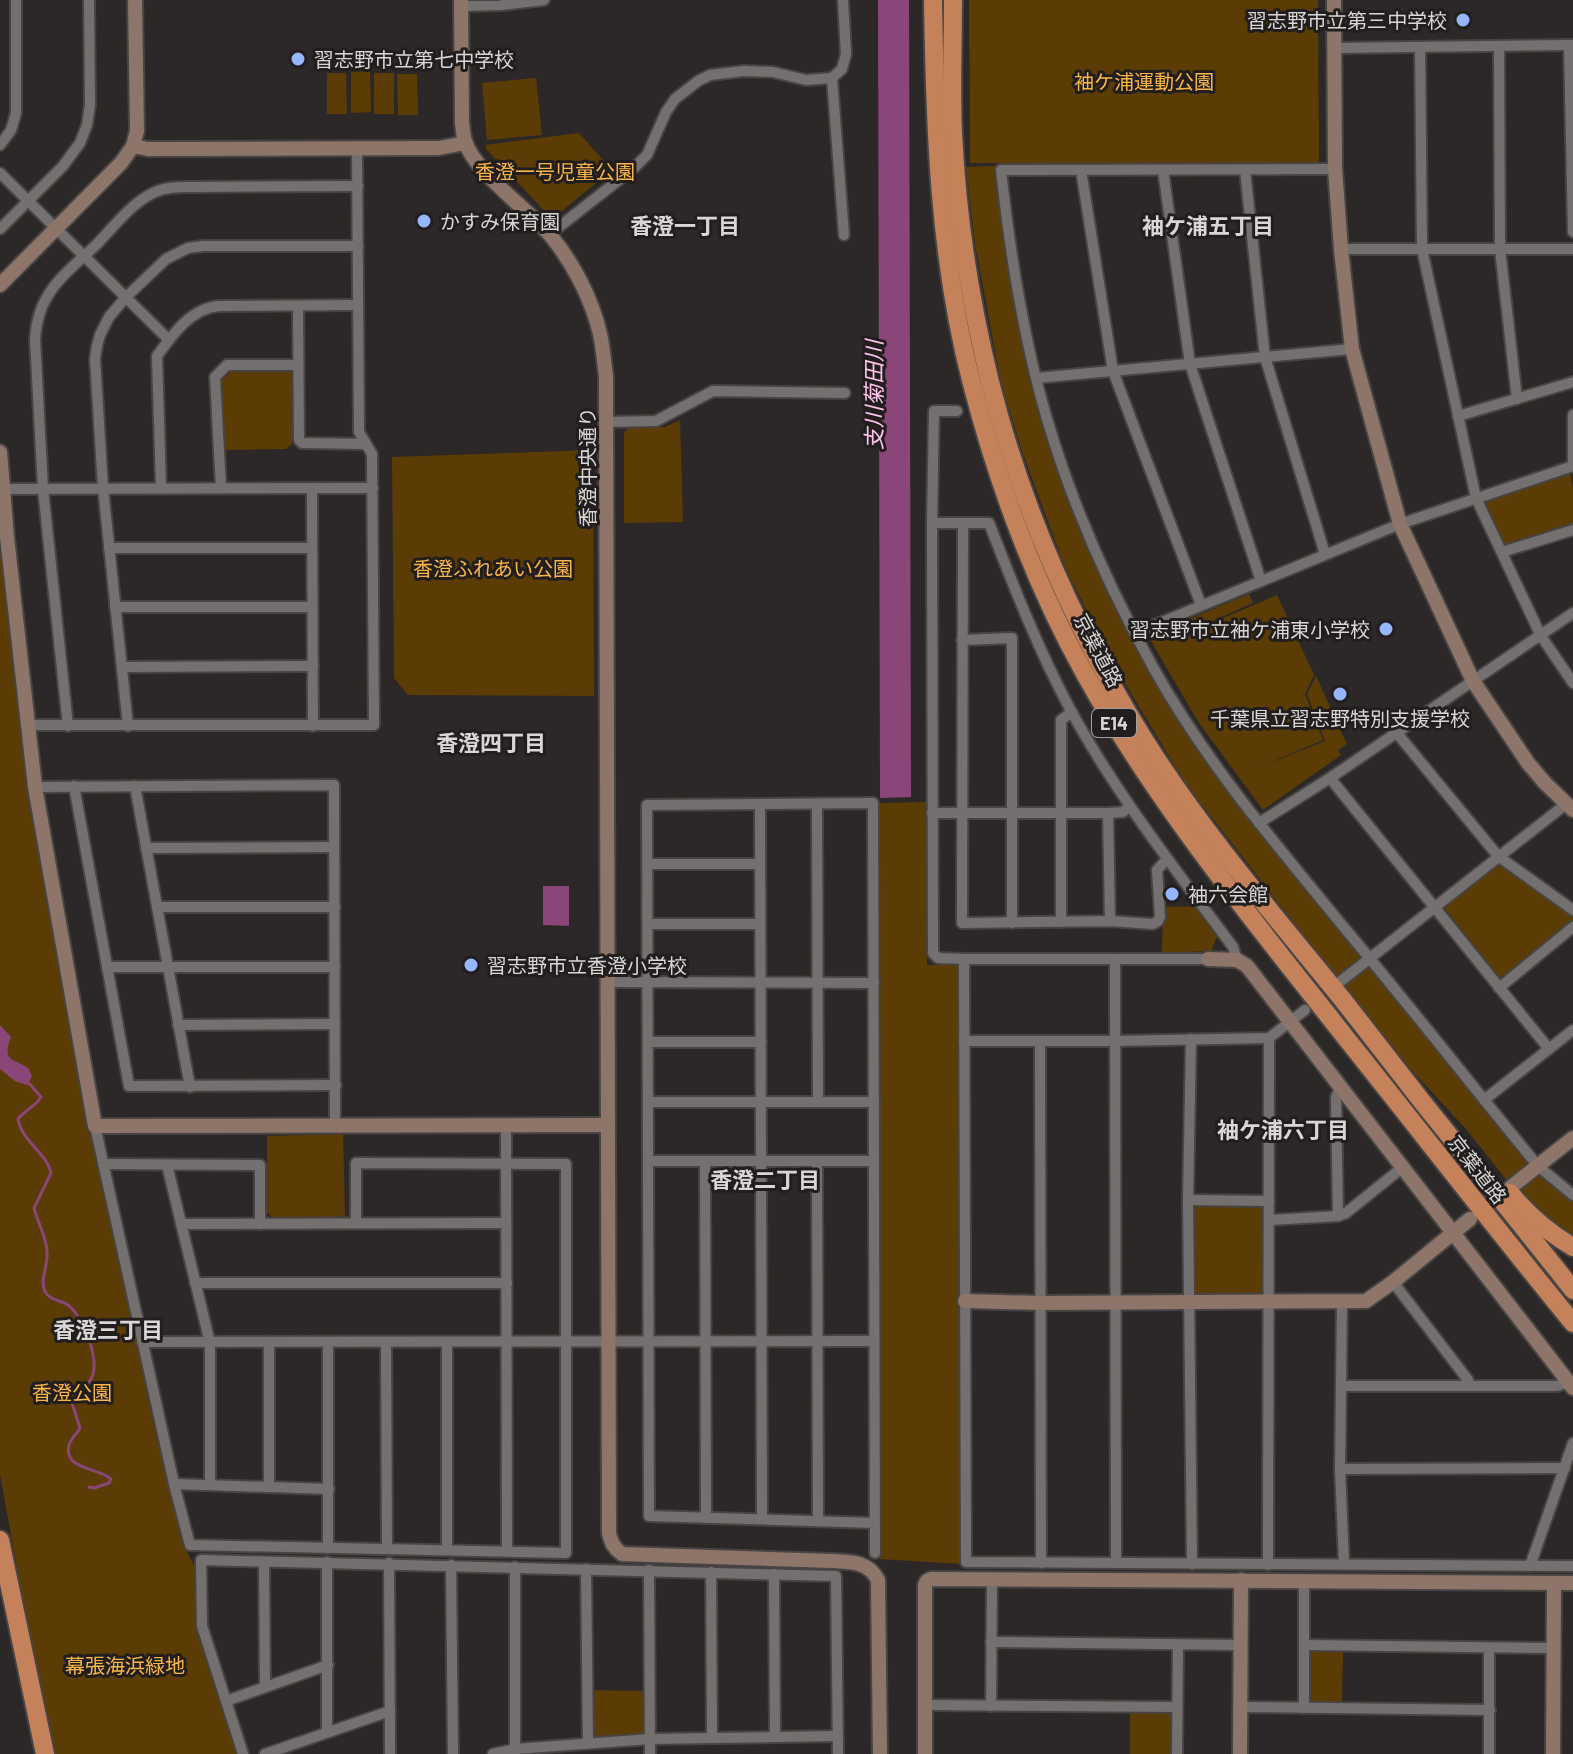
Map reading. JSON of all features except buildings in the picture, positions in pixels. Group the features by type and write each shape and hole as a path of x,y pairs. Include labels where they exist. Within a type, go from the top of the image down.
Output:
{"highway":[{"name":"京葉道路","path":"933,0 936,138 942,214 959,324 971,382 996,464 1017,526 1060,625 1106,711 1178,819 1321,1006 1573,1323"},
{"name":"京葉道路","path":"953,0 955,167 969,282 990,383 1023,489 1051,560 1095,652 1146,743 1210,833 1573,1290"},
{"path":"1420,1099 1458,1133 1519,1204 1557,1238 1573,1247"},
{"path":"1525,1265 1573,1341"},
{"path":"0,1540 45,1754"}],"street":[{"path":"0,145 11,130 16,113 16,0"},
{"path":"0,229 70,159 87,125 90,105 89,0"},
{"path":"0,285 126,158 133,146 137,131 135,0"},
{"path":"133,146 148,149 439,148 465,143 462,123 461,3 501,5 544,0"},
{"path":"550,234 647,155 666,112 675,99 698,81 710,75 744,71 773,72 806,80 832,78 842,69 846,54 843,0"},
{"path":"1334,0 1335,169 1352,349 1400,524 1473,681 1528,763 1569,807 1498,856 1341,981"},
{"path":"1499,46 1500,249 1517,399"},
{"path":"1335,48 1571,46 1573,232"},
{"path":"1420,47 1422,249 1476,498 1541,636 1573,683"},
{"path":"832,78 844,235"},
{"name":"香澄中央通り","path":"465,143 478,163 550,234 580,282 594,312 606,376 611,1541 622,1554 832,1561 860,1563 869,1567 878,1580 880,1754"},
{"path":"27,725 374,725 372,454 359,432 357,148"},
{"path":"1335,169 1001,170 1008,240 1036,378 1047,420 1077,505 1110,584 1182,716 1259,823 1484,1100 1538,1166 1573,1195"},
{"path":"1081,170 1113,371 1201,605"},
{"path":"1163,170 1190,364 1261,581"},
{"path":"1245,170 1265,357 1325,554"},
{"path":"0,173 168,339"},
{"path":"68,726 43,489 35,339 42,305 54,286 136,204 157,191 171,187 358,186"},
{"path":"128,726 103,488 95,359 104,326 126,297 166,259 188,248 358,246"},
{"path":"1341,249 1573,249"},
{"path":"161,487 157,356 168,339 193,315 210,306 358,305"},
{"path":"298,306 300,442 366,444"},
{"path":"1036,378 1352,349"},
{"path":"221,488 215,377 227,365 298,365"},
{"path":"1458,416 1573,382"},
{"path":"606,422 656,421 713,391 845,393"},
{"path":"957,411 934,411 933,953 938,958 964,959 1237,960 1247,966 1571,1385"},
{"path":"1135,633 1400,524 1573,466 1573,415"},
{"path":"0,452 35,787 95,1126 190,1545 566,1553 566,1164 356,1163 356,1223"},
{"path":"312,488 313,726"},
{"path":"3,489 373,488"},
{"path":"932,523 989,523 1034,637 1072,712 1129,807 1233,947 1237,960"},
{"path":"963,523 962,923 1110,921 1153,924 1160,917 1157,870 1167,859"},
{"path":"1502,552 1573,530"},
{"path":"109,548 312,548"},
{"path":"115,607 312,607"},
{"path":"1259,823 1573,613"},
{"path":"962,640 1012,638 1012,923"},
{"path":"122,667 313,666"},
{"path":"1061,922 1061,720 1072,712"},
{"path":"1396,732 1498,856 1573,910"},
{"path":"1330,778 1549,1049"},
{"path":"35,787 334,785 335,1124"},
{"path":"74,786 129,1086 336,1085"},
{"path":"135,786 190,1087"},
{"path":"875,1523 649,1516 647,805 873,803 874,983 874,1341 875,1523 875,1553"},
{"path":"817,804 818,1102"},
{"path":"760,805 762,1519"},
{"path":"932,813 1108,813 1123,812 1129,807"},
{"path":"1108,813 1110,921"},
{"path":"146,848 334,847"},
{"path":"647,864 760,864"},
{"path":"157,907 335,907"},
{"path":"648,924 760,924"},
{"path":"1499,988 1573,927"},
{"path":"964,959 966,1562 1573,1566"},
{"path":"1115,959 1116,1563"},
{"path":"107,967 335,967"},
{"path":"608,982 874,983"},
{"path":"964,1041 1269,1038 1305,1010"},
{"path":"178,1025 335,1024"},
{"path":"1484,1100 1573,1030"},
{"path":"1268,1565 1269,1038"},
{"path":"1191,1039 1188,1200 1192,1564"},
{"path":"1040,1041 1041,1563"},
{"path":"648,1042 761,1042"},
{"path":"1338,1216 1336,1097 1341,1087"},
{"path":"648,1102 874,1102"},
{"path":"506,1124 507,1551"},
{"path":"95,1126 608,1125"},
{"path":"1511,1187 1573,1138"},
{"path":"648,1161 874,1161"},
{"path":"705,1161 706,1518"},
{"path":"817,1161 818,1520"},
{"path":"103,1164 260,1165 260,1224"},
{"path":"167,1165 210,1343 210,1485"},
{"path":"1269,1220 1346,1213 1403,1167"},
{"path":"1188,1200 1269,1201"},
{"path":"965,1301 1366,1301 1470,1219"},
{"path":"181,1224 506,1223"},
{"path":"1393,1282 1470,1386"},
{"path":"195,1283 507,1283"},
{"path":"1342,1301 1340,1469 1344,1563"},
{"path":"142,1342 874,1341"},
{"path":"269,1342 269,1487"},
{"path":"328,1342 328,1548"},
{"path":"386,1342 387,1548"},
{"path":"447,1342 447,1550"},
{"path":"1342,1386 1571,1385"},
{"path":"1530,1566 1572,1448"},
{"path":"1340,1469 1565,1468"},
{"path":"174,1484 329,1489"},
{"path":"243,1754 202,1626 201,1560 836,1576 838,1754"},
{"path":"264,1562 265,1687"},
{"path":"327,1562 327,1732"},
{"path":"389,1563 390,1754"},
{"path":"451,1565 453,1754"},
{"path":"515,1567 515,1751"},
{"path":"586,1569 588,1742"},
{"path":"649,1570 650,1754"},
{"path":"711,1572 712,1737"},
{"path":"774,1574 775,1737"},
{"path":"925,1754 925,1585 931,1579 1573,1583"},
{"path":"991,1706 992,1580"},
{"path":"1240,1754 1241,1580"},
{"path":"1304,1580 1304,1708"},
{"path":"1553,1754 1554,1584"},
{"path":"991,1642 1241,1645"},
{"path":"1177,1754 1178,1645"},
{"path":"1304,1645 1553,1648"},
{"path":"1489,1648 1489,1754"},
{"path":"226,1701 328,1665"},
{"path":"926,1705 1177,1707"},
{"path":"1241,1707 1490,1710"},
{"path":"265,1754 390,1711"},
{"path":"493,1754 588,1742 837,1736"}],"green space":[{"name":"袖ケ浦運動公園","path":"969,0 1318,0 1319,163 970,163"},
{"path":"370,71 371,112 351,113 351,72"},
{"path":"327,73 346,73 347,114 327,114"},
{"path":"374,73 394,73 394,114 374,114"},
{"path":"397,74 417,74 418,115 398,115"},
{"path":"536,78 542,135 487,140 482,83"},
{"name":"香澄一号児童公園","path":"579,133 612,170 552,219 485,145"},
{"path":"996,166 1001,219 1034,396 1106,590 1195,745 1257,829 1361,956 1337,978 1185,783 1114,665 1064,565 1023,454 1001,383 975,244 966,167"},
{"path":"232,371 292,371 292,444 286,449 224,450 222,380"},
{"path":"680,420 683,522 624,523 624,433 628,428 665,427"},
{"name":"香澄ふれあい公園","path":"593,450 594,696 408,695 394,678 392,457"},
{"path":"1570,472 1573,526 1504,547 1483,501"},
{"name":"香澄公園","path":"0,530 19,720 39,855 80,1078 156,1436 187,1552 196,1569 199,1636 237,1754 55,1754 33,1655 0,1475"},
{"path":"1249,594 1253,603 1181,635 1188,646 1183,635 1277,595 1314,675 1305,694 1323,740 1257,768 1325,741 1307,694 1316,676 1347,744 1338,750 1341,755 1263,810 1199,723 1148,636 1157,633 1160,639 1175,632 1173,626"},
{"path":"926,802 927,965 956,965 959,969 961,1564 879,1559 877,803"},
{"path":"1498,862 1573,916 1573,921 1501,980 1442,905"},
{"path":"1197,906 1220,935 1211,951 1162,953 1163,907"},
{"path":"1365,968 1371,969 1417,1021 1528,1161 1528,1167 1509,1183 1343,987"},
{"path":"343,1134 345,1214 342,1217 272,1217 267,1212 267,1136"},
{"path":"1536,1176 1543,1177 1573,1201 1573,1236 1550,1223 1517,1192"},
{"path":"1198,1204 1258,1204 1262,1208 1262,1291 1259,1295 1198,1295 1195,1292 1195,1209"},
{"path":"1312,1650 1343,1650 1342,1705 1311,1705 1308,1702 1308,1653"},
{"path":"591,1690 645,1691 645,1732 639,1736 594,1739 590,1735"},
{"path":"1130,1712 1168,1712 1173,1717 1172,1754 1130,1754"}],"shaded area":[{"path":"878,0 909,0 911,797 880,798"},
{"path":"543,886 569,886 569,926 543,925"},
{"path":"0,1025 11,1037 9,1056 25,1066 32,1076 27,1085 15,1081 0,1069"}],"waterway":[{"path":"27,1081 41,1097 18,1119 20,1127 45,1159 51,1173 34,1208 47,1250 44,1289 51,1298 74,1311 89,1339 94,1361 91,1379 72,1403 80,1428 69,1445 69,1453 77,1464 111,1479 109,1483 89,1487"}],"place":[{"name":"習志野市立第三中学校","path":"1463,20"},
{"name":"習志野市立第七中学校","path":"298,59"},
{"name":"かすみ保育園","path":"424,221"},
{"name":"習志野市立袖ケ浦東小学校","path":"1386,629"},
{"name":"千葉県立習志野特別支援学校","path":"1340,694"},
{"name":"袖六会館","path":"1172,894"},
{"name":"習志野市立香澄小学校","path":"471,965"}],"district":[{"name":"香澄一丁目","path":"685,225"},
{"name":"袖ケ浦五丁目","path":"1208,225"},
{"name":"香澄四丁目","path":"491,742"},
{"name":"袖ケ浦六丁目","path":"1283,1129"},
{"name":"香澄二丁目","path":"765,1179"},
{"name":"香澄三丁目","path":"108,1329"}],"water label":[{"name":"支川菊田川","path":"873,395"}],"park label":[{"name":"幕張海浜緑地","path":"125,1665"}]}
